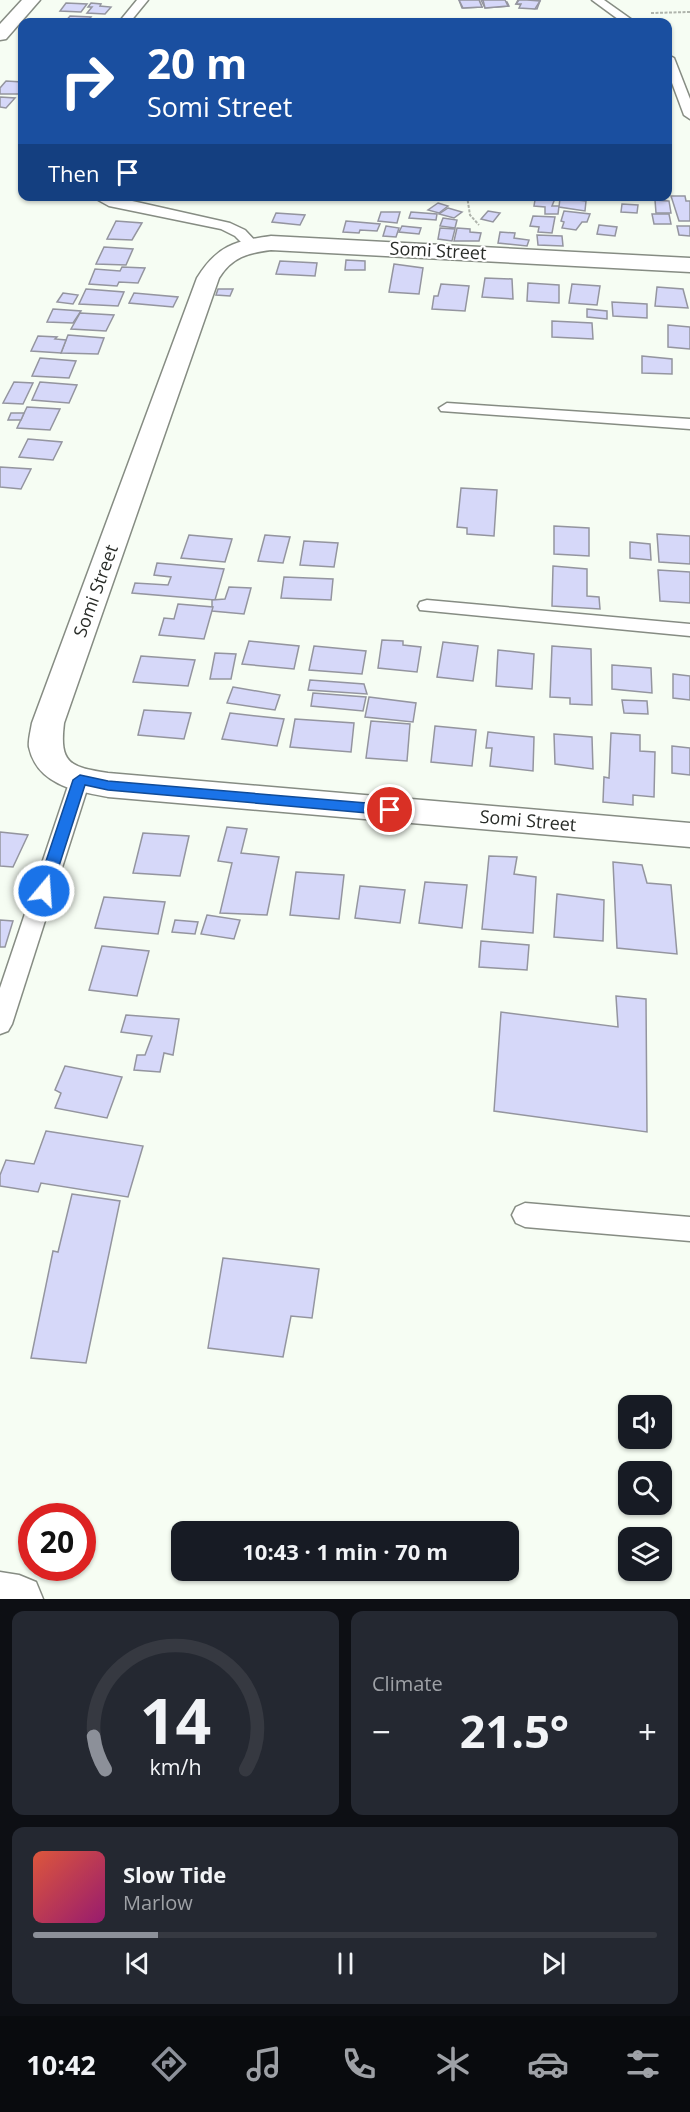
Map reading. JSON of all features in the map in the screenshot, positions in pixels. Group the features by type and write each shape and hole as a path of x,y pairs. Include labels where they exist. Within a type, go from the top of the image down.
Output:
{"street":[{"path":"0,35 31,0"},
{"name":"Somi Street","path":"690,265 271,243 252,245 231,252 218,261 208,278 48,723 45,746 55,768 80,780 108,785 690,835"},
{"path":"0,1596 19,1599"}],"lane":[{"path":"127,18 143,0"},
{"path":"597,0 622,18"},
{"path":"672,69 690,116"},
{"path":"111,201 225,226 240,233 252,245"},
{"path":"447,408 690,424"},
{"path":"427,606 690,630"},
{"path":"0,1024 80,780"},
{"path":"525,1215 690,1229"}],"building":[{"path":"459,0 479,0 482,7 462,8"},
{"path":"459,0 479,0 482,7 463,8"},
{"path":"481,0 507,2 509,6 485,8"},
{"path":"483,0 505,0 508,6 485,8"},
{"path":"518,0 540,1 537,9 521,7 522,5 516,4"},
{"path":"519,0 540,1 535,9 519,8 521,4 516,4"},
{"path":"66,3 87,4 81,12 60,11"},
{"path":"91,3 111,7 105,14 87,13 92,7 88,7"},
{"path":"70,16 91,17 90,18 68,18"},
{"path":"6,81 18,82 18,94 0,94 0,88"},
{"path":"0,97 15,98 6,108 0,107"},
{"path":"672,196 685,196 686,201 690,201 690,221 679,221"},
{"path":"535,201 554,201 552,206 559,206 558,214 545,214 545,207 534,206"},
{"path":"560,201 586,201 585,211 559,207"},
{"path":"655,201 669,201 671,213 656,213"},
{"path":"438,203 448,206 439,213 428,210"},
{"path":"622,204 638,205 637,213 621,212"},
{"path":"448,208 462,212 454,218 439,214"},
{"path":"488,211 500,213 493,222 481,219"},
{"path":"564,211 590,214 587,222 582,222 576,230 562,228 564,222 561,221"},
{"path":"381,212 400,212 397,223 378,221"},
{"path":"411,212 437,214 436,220 409,218"},
{"path":"276,213 305,215 300,225 272,222"},
{"path":"652,214 669,214 671,224 654,224"},
{"path":"533,216 555,217 552,233 538,232 539,227 530,226"},
{"path":"443,218 457,220 455,228 440,226"},
{"path":"116,221 142,223 132,240 107,239"},
{"path":"346,221 380,224 377,231 343,232"},
{"path":"599,225 617,227 615,236 597,234"},
{"path":"386,226 399,228 396,237 383,236"},
{"path":"402,226 421,228 419,234 399,232"},
{"path":"677,226 690,226 690,236 679,235"},
{"path":"440,228 455,229 452,241 438,239"},
{"path":"457,228 481,233 479,241 454,241"},
{"path":"500,232 515,233 514,238 529,240 527,246 498,243"},
{"path":"537,235 562,236 563,246 538,245"},
{"path":"104,247 133,249 126,265 96,264"},
{"path":"346,260 365,261 365,270 345,270"},
{"path":"280,261 317,263 315,276 276,274"},
{"path":"394,264 423,268 419,294 389,292"},
{"path":"122,267 145,268 138,283 119,282 117,286 89,284 95,269 120,271"},
{"path":"485,278 512,279 513,299 482,297"},
{"path":"528,283 559,285 559,303 527,301"},
{"path":"441,284 469,286 465,311 432,309 434,296 438,296"},
{"path":"572,284 600,286 597,305 569,303"},
{"path":"657,287 683,289 688,308 655,306"},
{"path":"86,289 124,292 118,306 79,304"},
{"path":"218,289 233,289 230,296 216,295"},
{"path":"63,293 78,295 73,304 57,302"},
{"path":"134,293 178,297 173,307 129,303"},
{"path":"612,302 647,304 647,318 613,316"},
{"path":"53,309 81,311 73,323 47,322"},
{"path":"587,309 607,311 607,319 587,317"},
{"path":"80,313 114,315 106,331 71,329"},
{"path":"552,321 592,323 593,339 552,337"},
{"path":"668,325 690,327 690,349 668,347"},
{"path":"68,335 104,338 98,354 61,353"},
{"path":"38,336 66,340 61,353 31,351"},
{"path":"642,356 672,359 672,374 642,373"},
{"path":"40,358 76,361 69,378 32,376"},
{"path":"14,382 33,383 23,404 3,403"},
{"path":"40,382 77,385 69,403 32,400"},
{"path":"27,407 60,409 50,430 17,428"},
{"path":"11,413 24,413 21,420 8,420"},
{"path":"28,439 62,442 53,460 19,457"},
{"path":"0,467 31,469 21,489 0,487"},
{"path":"461,488 497,490 494,536 467,534 467,528 457,527"},
{"path":"554,526 589,528 589,556 554,554"},
{"path":"657,534 690,536 690,564 659,562"},
{"path":"189,535 232,539 225,562 181,558"},
{"path":"265,535 290,537 283,563 258,561"},
{"path":"304,541 338,543 334,567 300,565"},
{"path":"630,542 650,544 651,560 630,558"},
{"path":"157,563 224,569 215,600 132,593 135,583 168,585 171,577 154,575"},
{"path":"553,566 587,569 587,596 599,597 600,609 552,606"},
{"path":"658,570 690,572 690,603 660,601"},
{"path":"284,577 333,579 331,600 281,598"},
{"path":"229,587 251,588 244,614 212,611 212,600 225,599"},
{"path":"178,604 213,607 204,639 159,635 164,618 174,619"},
{"path":"382,640 403,641 403,645 421,647 417,672 378,668"},
{"path":"249,641 299,646 294,669 242,664"},
{"path":"443,642 478,646 473,681 437,677"},
{"path":"314,646 366,651 362,674 309,670"},
{"path":"552,646 591,649 592,705 570,704 570,698 550,697"},
{"path":"498,650 534,654 532,689 496,686"},
{"path":"215,653 236,654 231,679 210,679"},
{"path":"141,656 195,660 188,686 133,682"},
{"path":"612,665 651,668 652,693 612,689"},
{"path":"673,674 690,676 690,700 673,698"},
{"path":"310,680 364,684 367,694 308,690"},
{"path":"233,687 280,695 275,710 227,703"},
{"path":"313,693 366,697 363,711 311,706"},
{"path":"369,697 416,703 413,722 365,717"},
{"path":"622,700 647,701 648,714 624,713"},
{"path":"144,710 191,713 184,739 138,735"},
{"path":"230,713 284,719 277,746 222,739"},
{"path":"295,719 354,723 351,752 290,747"},
{"path":"371,721 410,724 407,761 366,758"},
{"path":"435,726 476,730 472,766 431,762"},
{"path":"488,732 534,737 533,771 490,766 492,748 486,748"},
{"path":"611,733 640,735 640,751 655,752 654,797 633,795 633,805 603,802 604,777 609,778"},
{"path":"554,734 592,737 593,769 555,764"},
{"path":"672,746 690,748 690,775 672,773"},
{"path":"227,827 247,829 241,853 279,857 267,915 220,913 232,863 218,861"},
{"path":"0,832 28,835 13,867 0,866"},
{"path":"143,833 189,836 180,876 133,873"},
{"path":"489,856 517,857 514,874 536,877 533,933 482,929"},
{"path":"613,862 642,865 647,883 671,885 677,954 617,948"},
{"path":"296,872 344,875 339,919 290,915"},
{"path":"425,882 467,885 462,928 419,923"},
{"path":"360,886 405,890 400,923 355,918"},
{"path":"557,894 604,900 603,941 554,937"},
{"path":"104,897 165,902 158,934 95,928"},
{"path":"207,915 240,920 234,939 201,934"},
{"path":"0,920 13,921 5,947 0,947"},
{"path":"175,920 198,922 195,934 172,932"},
{"path":"481,941 529,945 527,970 479,967"},
{"path":"102,946 149,951 137,996 89,990"},
{"path":"616,996 646,999 647,1132 494,1111 501,1012 618,1027"},
{"path":"126,1015 179,1019 173,1055 164,1053 160,1072 134,1070 137,1055 145,1055 152,1036 121,1032"},
{"path":"65,1066 122,1077 107,1118 55,1108 61,1093 55,1090"},
{"path":"46,1131 143,1146 128,1197 41,1183 38,1192 0,1186 0,1175 6,1160 34,1164"},
{"path":"72,1194 120,1201 86,1363 31,1358 53,1251 58,1252"},
{"path":"223,1258 319,1269 312,1318 291,1316 283,1357 208,1348"}],"route":[{"path":"44,891 80,780 159,790 390,810"}]}
